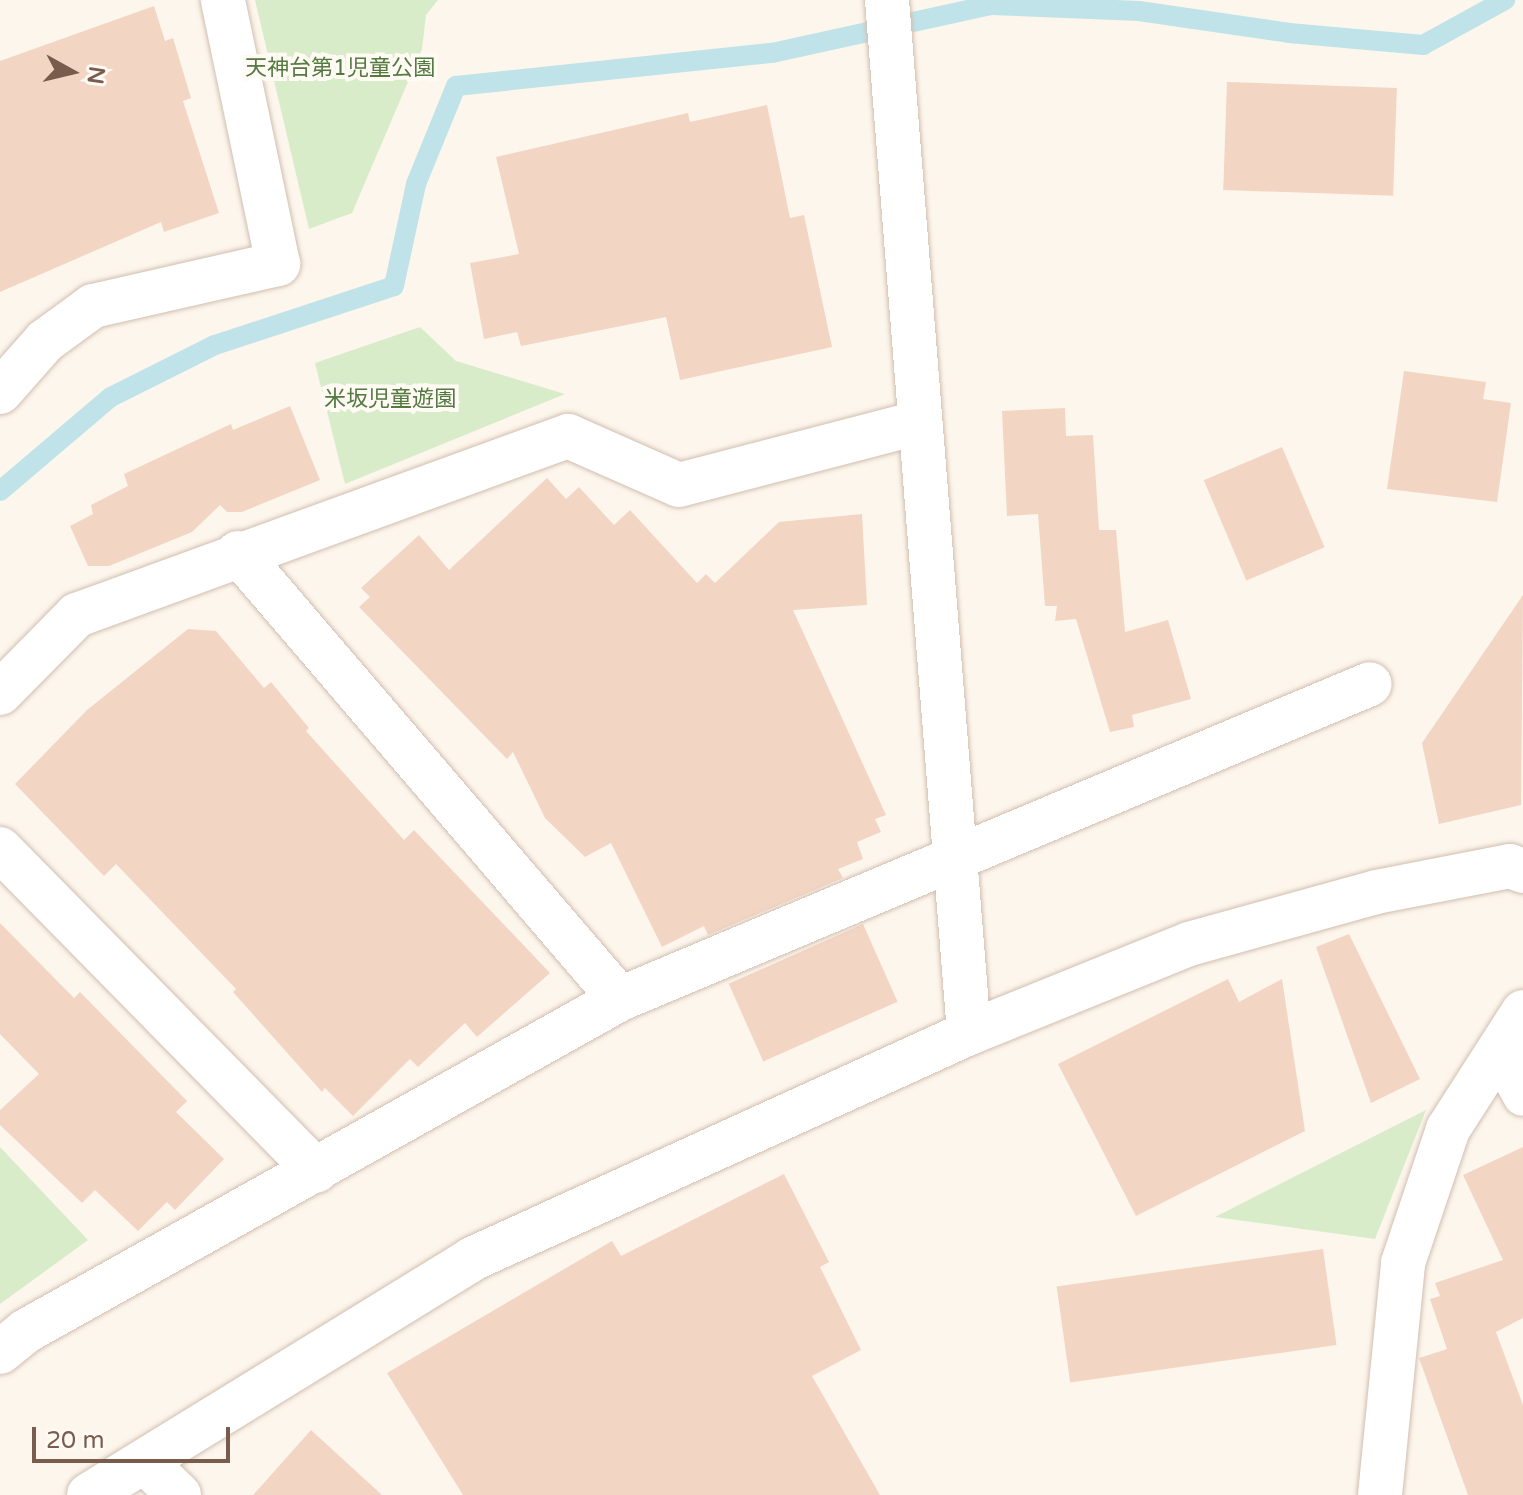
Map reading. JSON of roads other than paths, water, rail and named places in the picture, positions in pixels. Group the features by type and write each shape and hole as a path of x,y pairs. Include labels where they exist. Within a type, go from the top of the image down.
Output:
{"street":[{"path":"0,392 45,341 93,306 278,264 223,0"},
{"path":"887,0 969,1033"},
{"path":"0,693 77,615 238,553 568,436 679,485 920,422"},
{"path":"238,553 620,999"},
{"path":"0,1352 26,1331 620,999 955,861 1370,684"},
{"path":"0,849 316,1171"},
{"path":"89,1495 146,1463 472,1259 969,1033 1189,944 1376,892 1510,866 1523,871"},
{"path":"1380,1495 1403,1263 1448,1129 1523,1012"},
{"path":"146,1463 179,1495"}],"lane":[{"path":"1498,1050 1523,1096"}],"waterway":[{"path":"0,491 111,397 215,345 394,286 416,184 456,86 772,53 991,5 1139,11 1289,33 1423,45 1505,0"}],"park label":[{"name":"天神台第1児童公園","path":"340,69"},
{"name":"米坂児童遊園","path":"390,400"}]}
